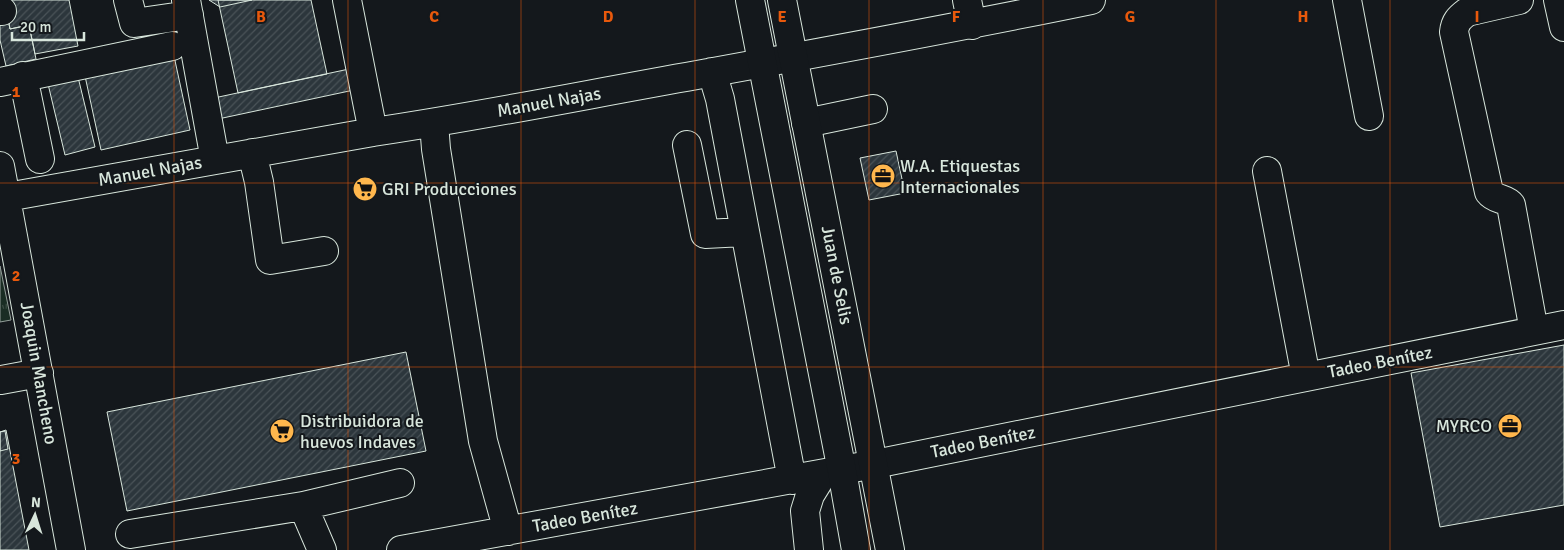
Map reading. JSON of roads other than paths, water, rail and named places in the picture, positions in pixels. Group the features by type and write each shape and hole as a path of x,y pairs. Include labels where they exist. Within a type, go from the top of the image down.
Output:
{"street":[{"path":"128,0 134,23 188,7 216,160"},
{"path":"347,0 373,132"},
{"name":"Juan de Selis","path":"750,0 832,472 856,550"},
{"name":"Juan de Selis","path":"782,0 875,464 890,550"},
{"name":"Manuel Najas","path":"7,197 793,58 970,12 1091,0"},
{"path":"1347,0 1369,116"},
{"path":"1519,0 1467,12 1455,24 1454,32 1490,192 1492,196 1508,202 1511,206 1534,331"},
{"path":"1558,0 1564,27"},
{"path":"40,159 12,79 172,46"},
{"path":"712,72 720,99 792,480"},
{"path":"806,123 873,109"},
{"path":"434,123 436,149 483,441 508,531"},
{"path":"687,145 705,234 744,232"},
{"path":"252,153 259,182 270,260 324,251"},
{"name":"Joaquin Mancheno","path":"0,166 71,550"},
{"path":"1267,171 1306,377"},
{"name":"Tadeo Benítez","path":"401,550 875,464 1564,325"},
{"path":"1,380 39,373"},
{"path":"809,550 805,511 810,495 832,472"},
{"path":"130,534 303,506 400,483"},
{"path":"303,506 322,550"}],"place":[{"name":"W.A. Etiquestas Internacionales","path":"883,176"},
{"name":"GRI Producciones","path":"365,189"},
{"name":"MYRCO","path":"1510,426"},
{"name":"Distribuidora de huevos Indaves","path":"282,431"}]}
